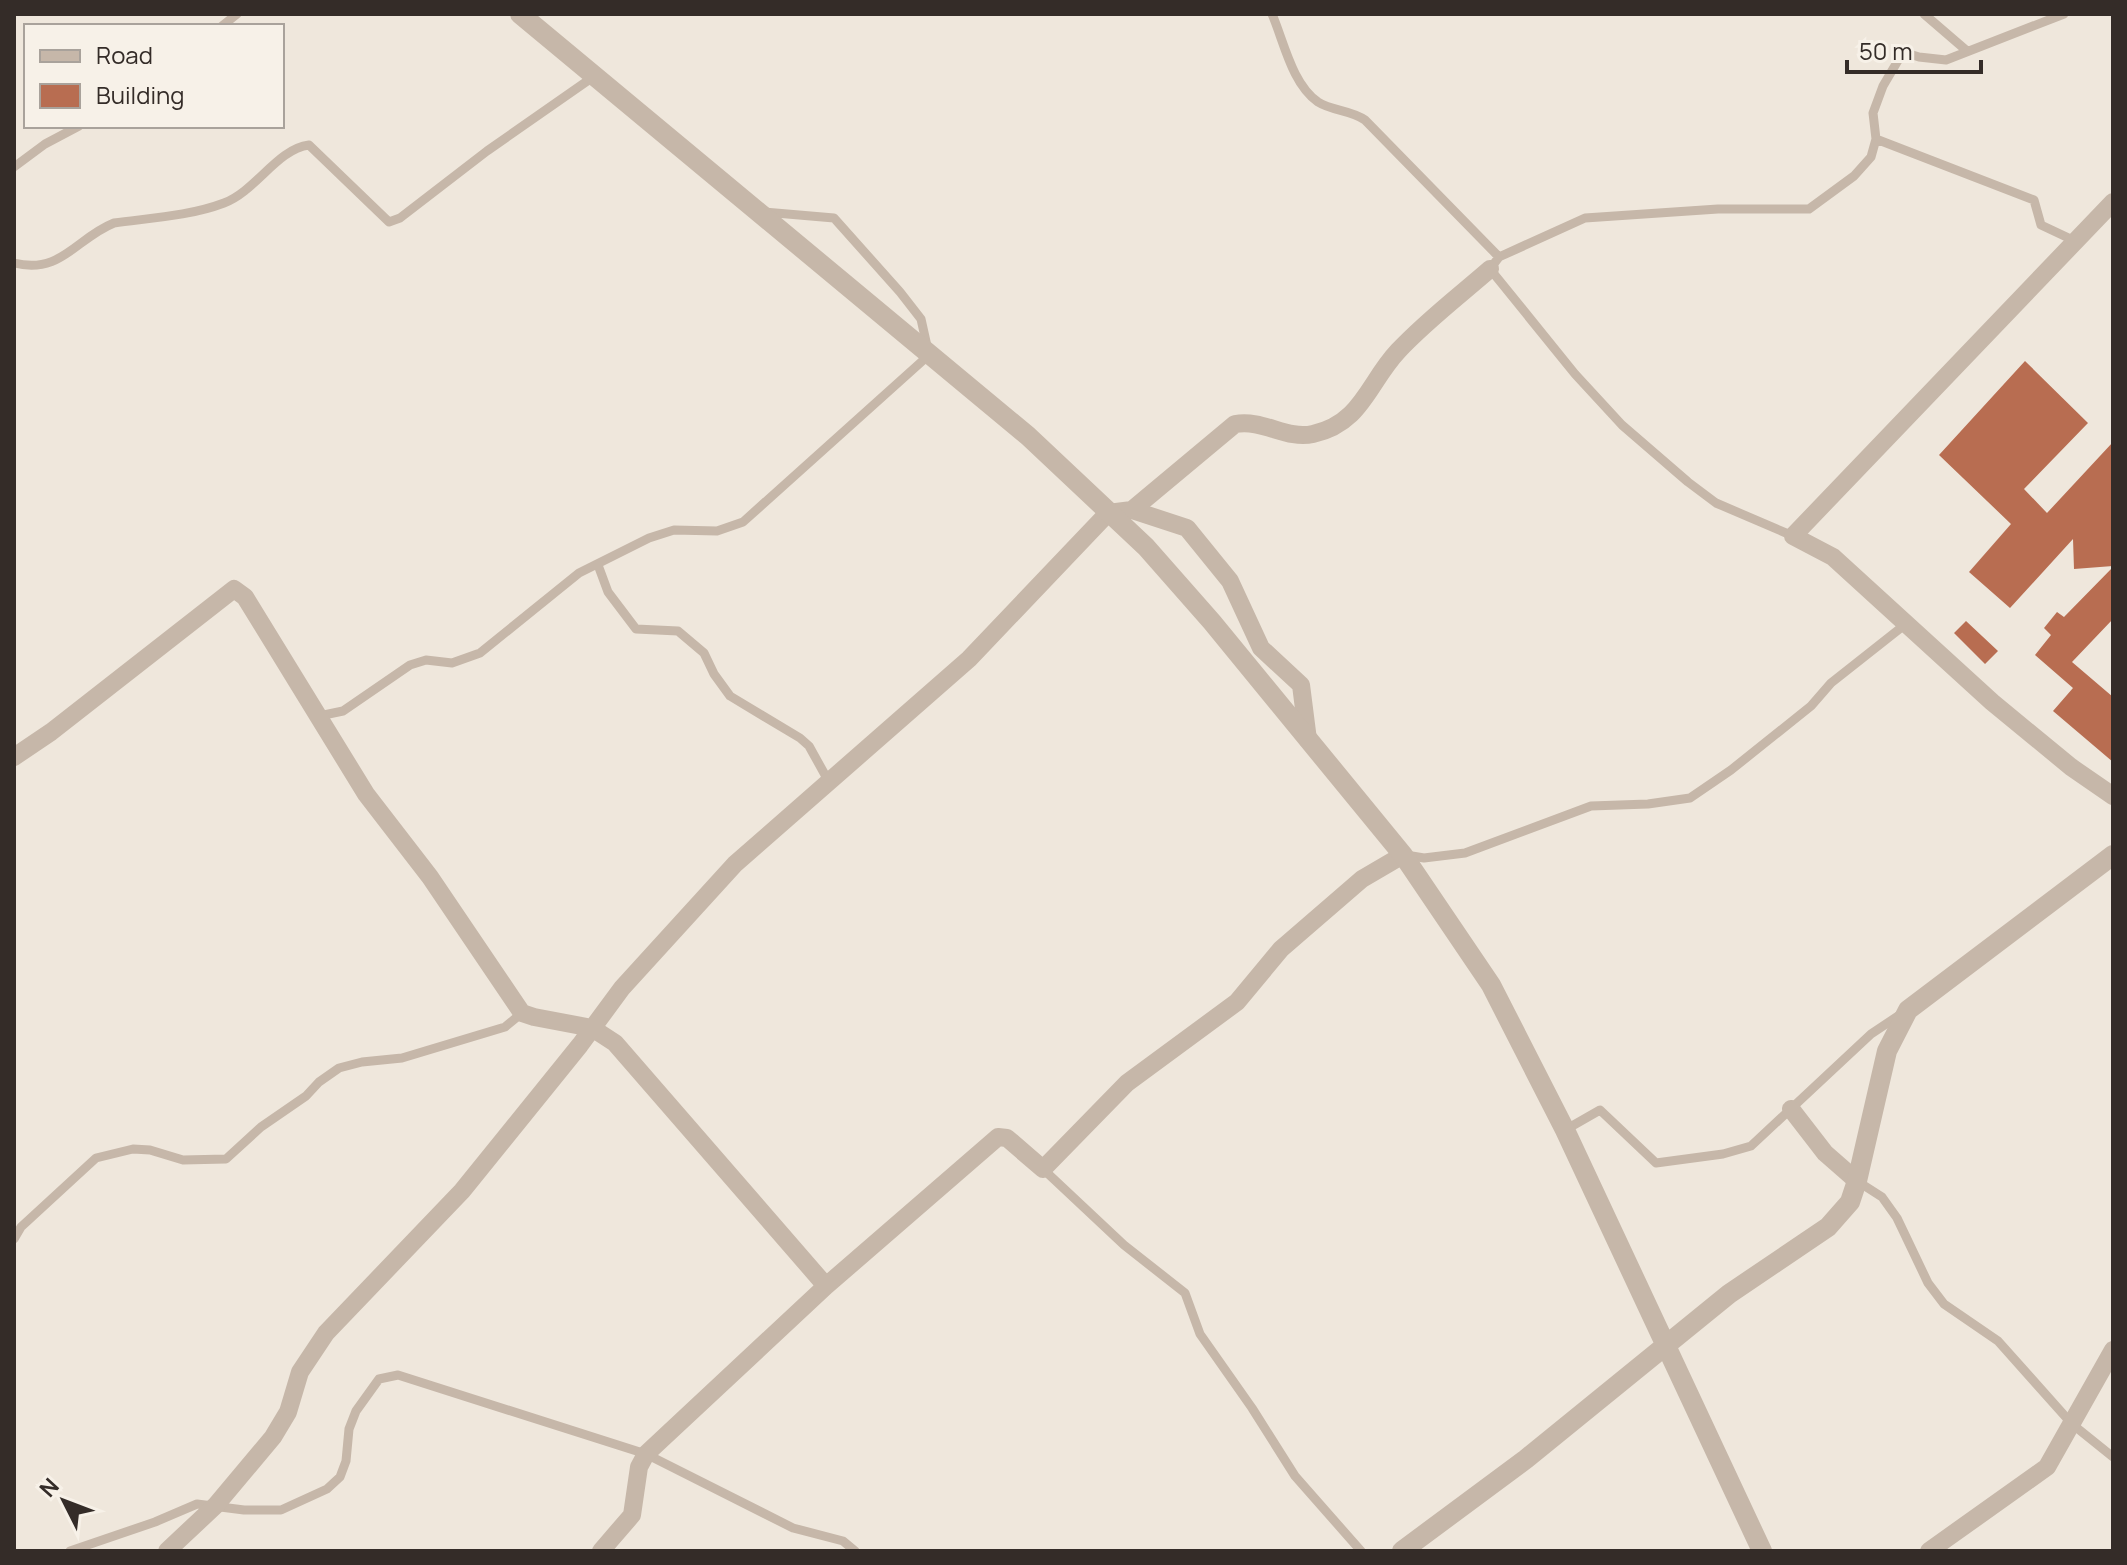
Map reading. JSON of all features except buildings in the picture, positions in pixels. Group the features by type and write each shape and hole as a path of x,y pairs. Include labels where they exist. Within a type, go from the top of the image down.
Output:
{"street":[{"path":"527,18 1028,436 1146,547 1403,855 1491,985 1565,1130 1762,1551"},
{"path":"2113,202 1793,536 1833,557 1992,702 2071,767 2113,796"},
{"path":"1132,510 1235,424 1250,421 1295,435 1306,435 1352,416 1399,350 1494,263"},
{"path":"167,1551 216,1505 273,1437 288,1412 300,1372 326,1333 462,1191 622,988 735,864 969,659 1108,513 1132,510 1187,528 1230,581 1261,648 1301,685 1308,740"},
{"path":"14,757 51,732 234,589 245,597 366,794 430,877 522,1013 592,1028 615,1043 826,1286"},
{"path":"601,1551 632,1515 639,1467 646,1454 826,1286 998,1137 1007,1138 1043,1169 1127,1083 1237,1002 1281,949 1362,879 1403,855"},
{"path":"1402,1551 1526,1459 1729,1294 1828,1227 1850,1202 1887,1051 1908,1010 2113,855"},
{"path":"1791,1109 1825,1153 1857,1181"},
{"path":"1933,1550 2047,1467 2113,1350"}],"lane":[{"path":"1272,14 1301,84 1319,103 1357,114 1365,120 1494,263 1575,374 1622,425 1716,503 1793,536"},
{"path":"1924,14 1967,51"},
{"path":"1494,263 1585,218 1718,209 1809,209 1854,176 1871,157 1876,139 1873,113 1883,86 1903,52 1946,60 2064,14"},
{"path":"14,263 42,265 62,258 102,228 114,223 190,212 224,203 245,192 296,147 309,145 389,222 400,218 487,151 595,76"},
{"path":"14,167 45,144 75,128"},
{"path":"1876,139 2034,200 2041,225 2077,242"},
{"path":"319,716 343,711 410,665 426,660 452,663 473,657 579,573 649,538 674,530 717,531 743,522 929,355 921,319 834,218 757,211"},
{"path":"598,565 608,592 636,629 678,631 704,653 730,696 809,746 829,782"},
{"path":"1403,855 1424,858 1465,853 1591,806 1648,804 1690,798 1731,770 1811,706 1831,683 1907,623"},
{"path":"1565,1130 1600,1110 1656,1163 1723,1154 1751,1146 1871,1034 1908,1010"},
{"path":"14,1239 21,1227 96,1158 133,1149 150,1150 183,1160 226,1159 261,1127 306,1096 339,1068 402,1058 505,1027 522,1013"},
{"path":"1043,1169 1124,1245 1185,1293 1200,1334 1295,1476 1361,1551"},
{"path":"1857,1181 1882,1197 1890,1207 1928,1283 1944,1304 1998,1341 2072,1424 2113,1457"},
{"path":"70,1551 197,1504 244,1510 281,1510 327,1489 340,1477 346,1461 349,1429 356,1411 379,1379 398,1375 646,1454 793,1528 843,1541 855,1551"}]}
